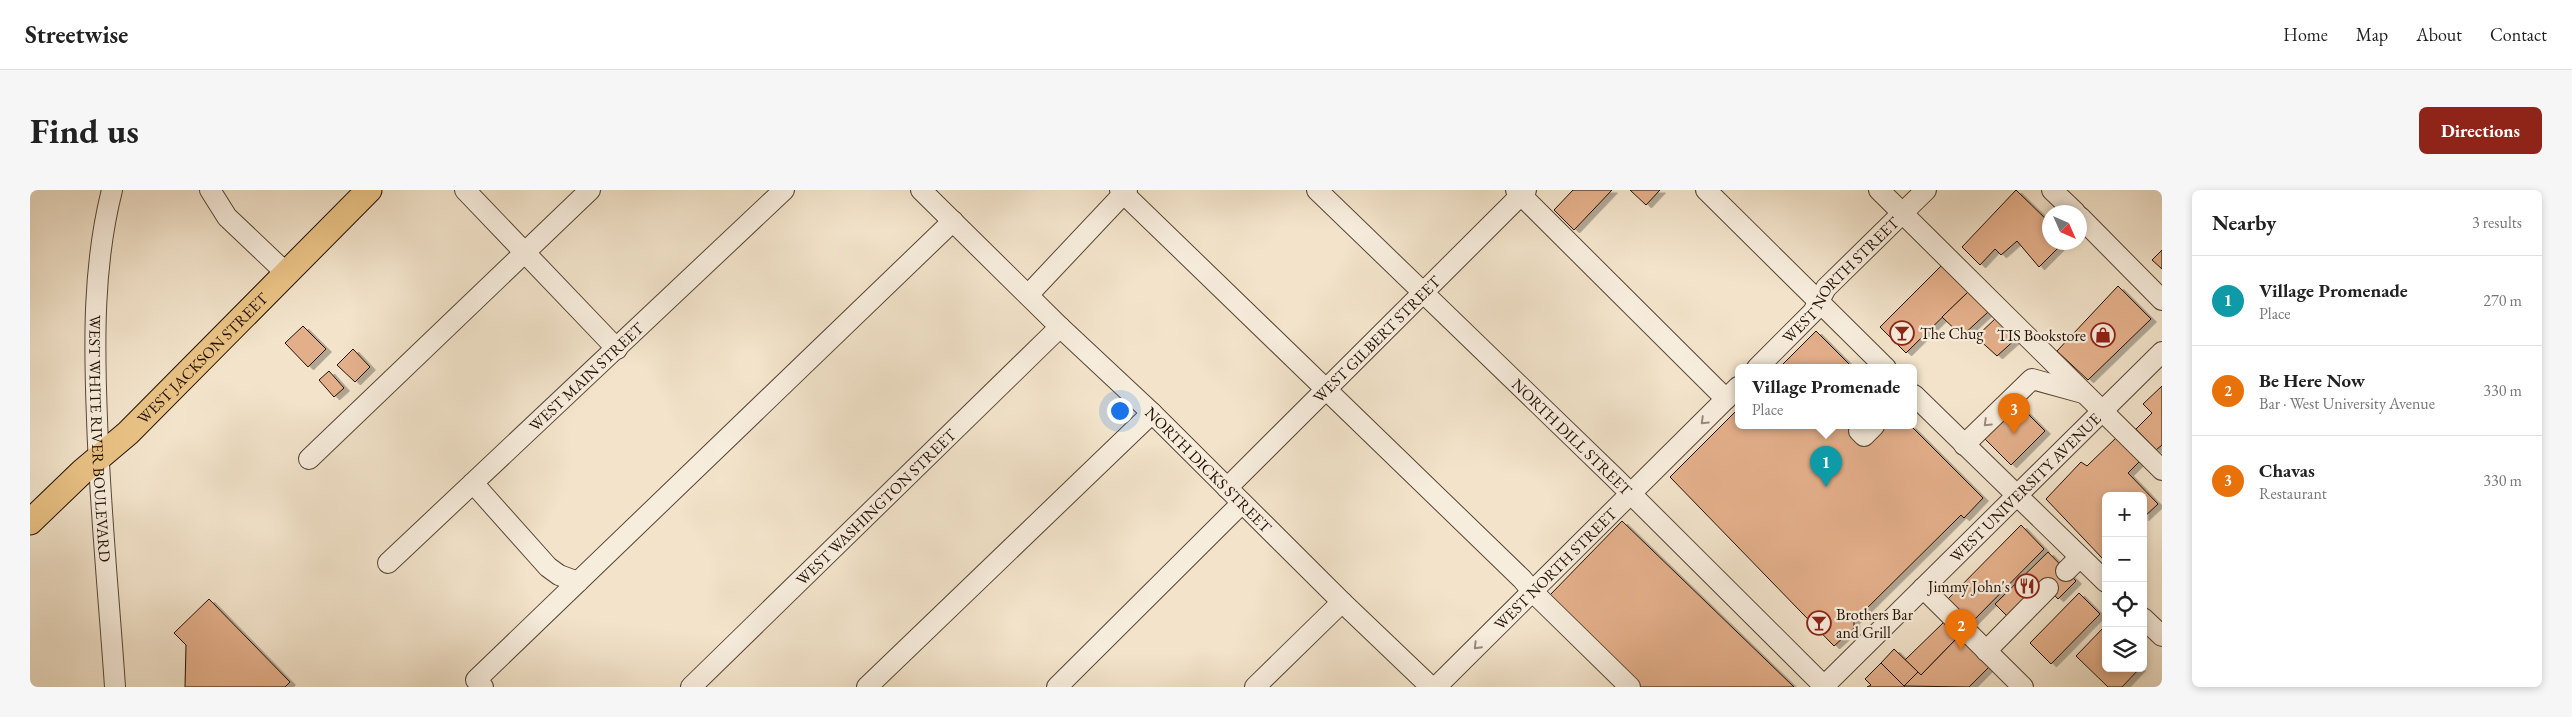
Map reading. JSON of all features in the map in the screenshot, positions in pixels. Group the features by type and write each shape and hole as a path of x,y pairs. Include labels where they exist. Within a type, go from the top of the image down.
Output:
{"main road":[{"name":"WEST JACKSON STREET","path":"30,522 98,460 369,190"}],"street":[{"name":"WEST WHITE RIVER BOULEVARD","path":"112,190 100,245 95,326 98,460 115,687"},
{"path":"210,190 227,216 286,274"},
{"path":"465,190 524,254 617,349"},
{"path":"309,459 590,190"},
{"name":"WEST MAIN STREET","path":"388,563 784,190"},
{"name":"NORTH DICKS STREET","path":"921,190 1060,327 1152,413 1342,602 1431,687"},
{"name":"NORTH DILL STREET","path":"1317,190 1630,493 1824,687"},
{"path":"1706,190 1882,364"},
{"path":"1878,190 2162,470"},
{"name":"WEST NORTH STREET","path":"1761,364 1813,312 1826,288 1926,190"},
{"path":"2052,190 2068,205"},
{"path":"1028,295 1124,191 1522,579 1630,687"},
{"path":"1521,192 1732,393"},
{"name":"WEST GILBERT STREET","path":"1227,488 1521,192"},
{"path":"479,683 578,582 953,221"},
{"path":"2087,224 2162,300"},
{"name":"WEST WASHINGTON STREET","path":"691,687 1060,327"},
{"name":"WEST UNIVERSITY AVENUE","path":"1824,687 2162,352"},
{"path":"1964,445 2032,379 2085,393"},
{"name":"WEST NORTH STREET","path":"1436,687 1732,393"},
{"path":"1917,398 2017,497 2073,564 2102,580"},
{"path":"867,687 1152,413"},
{"path":"1861,429 1859,431 1864,436 1871,429"},
{"path":"473,482 548,567 559,575 578,582"},
{"path":"1057,687 1242,503"},
{"path":"1923,588 2023,687"},
{"path":"1986,651 2048,588"},
{"path":"1255,687 1342,602"},
{"path":"2147,622 2162,636"}],"building":[{"path":"1573,190 1612,190 1574,230 1554,210"},
{"path":"1630,190 1660,190 1646,205"},
{"path":"2016,190 2042,215 2042,250 2056,250 2039,267 2017,241 2001,255 1995,249 1980,265 1962,247"},
{"path":"2162,250 2162,269 2152,260"},
{"path":"1941,266 1968,292 1906,353 1880,327"},
{"name":"TIS Bookstore","path":"2118,286 2151,319 2088,380 2057,351"},
{"path":"1968,292 1988,312 1962,336 1942,317"},
{"path":"1997,317 2018,337 1997,356 1976,337"},
{"path":"303,326 326,349 308,367 285,343"},
{"path":"1816,331 1849,364 1783,364"},
{"path":"353,349 370,367 355,382 337,365"},
{"path":"329,371 344,388 334,397 319,380"},
{"path":"2162,386 2162,445 2156,450 2136,429 2152,413 2143,404"},
{"path":"2017,403 2045,431 2011,465 1983,437"},
{"path":"1735,412 1735,429 1914,429 1983,498 1964,518 1961,515 1854,621 1854,628 1834,646 1670,477"},
{"path":"2119,435 2142,459 2128,473 2146,492 2102,492 2102,558 2046,499 2081,462 2087,466"},
{"path":"2147,493 2158,504 2147,514"},
{"path":"1622,521 1794,687 1641,687 1550,595"},
{"path":"2021,525 2044,549 1970,624 1946,601"},
{"name":"Jimmy John's","path":"2048,552 2076,581 2058,599 2044,584 2009,618 1995,604"},
{"path":"2079,593 2100,614 2051,664 2030,643"},
{"path":"209,599 290,682 285,687 185,687 186,645 174,633"},
{"path":"1945,621 1960,635 1921,675 1905,660"},
{"path":"2102,629 2102,672 2136,672 2122,687 2108,687 2076,656"},
{"path":"1960,635 1991,665 1969,687 1904,686 1918,672 1921,675"},
{"path":"1894,649 1918,672 1904,686 1881,663"},
{"path":"1881,663 1905,687 1867,687 1871,685 1865,679"}],"place":[{"name":"The Chug","path":"1902,333"},
{"name":"TIS Bookstore","path":"2103,335"},
{"name":"Chavas","path":"2014,434"},
{"name":"Village Promenade","path":"1826,487"},
{"name":"Jimmy John's","path":"2027,586"},
{"name":"Brothers Bar and Grill","path":"1819,623"},
{"name":"Be Here Now","path":"1961,650"}]}
